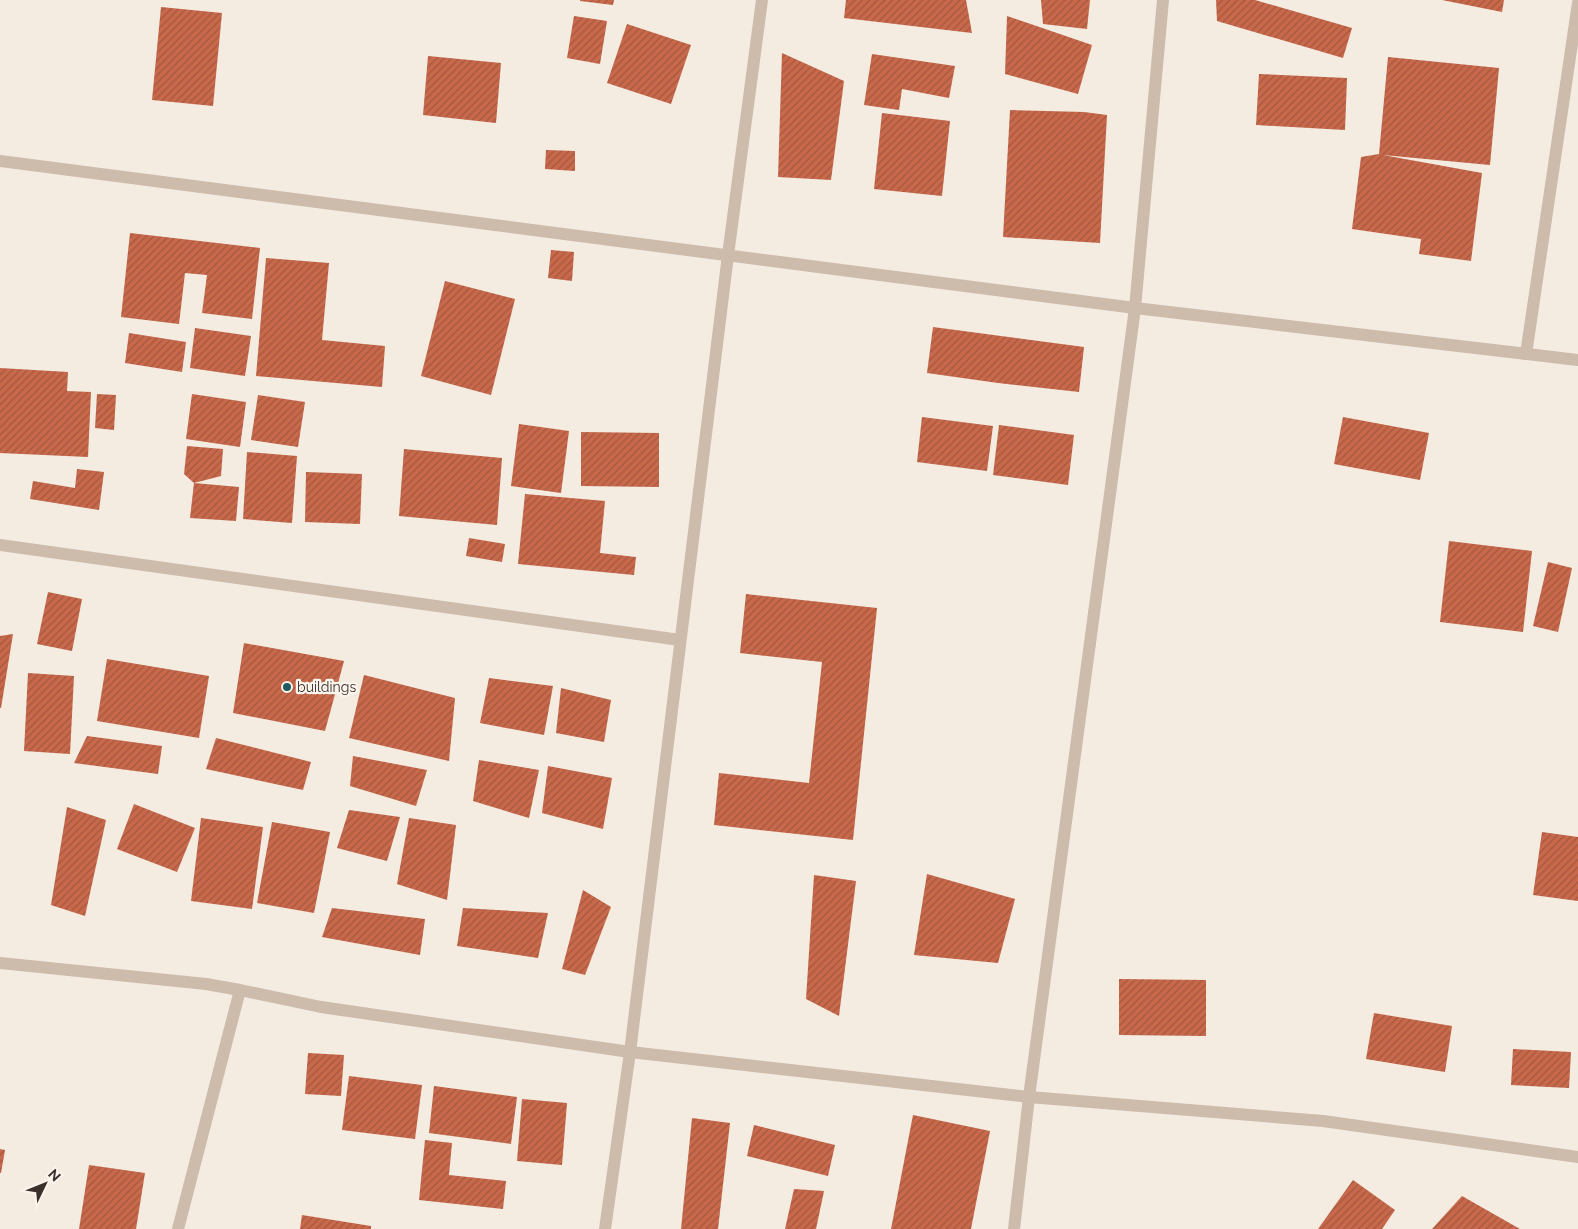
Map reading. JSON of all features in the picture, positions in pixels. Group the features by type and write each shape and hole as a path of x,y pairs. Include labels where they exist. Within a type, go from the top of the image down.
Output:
{"street":[{"path":"605,1229 630,1052 728,255 762,0"},
{"path":"1014,1229 1029,1097 1135,308 1163,0"},
{"path":"1526,354 1578,2"},
{"path":"0,160 1135,308 1578,360"},
{"path":"0,545 680,640"},
{"path":"0,963 206,984 321,1007 630,1052 1029,1097 1323,1121 1578,1157"},
{"path":"178,1229 240,990"}],"building":[{"path":"580,0 614,0 613,5"},
{"path":"846,0 966,0 972,33 844,18"},
{"path":"1041,0 1090,0 1087,29 1043,24"},
{"path":"1216,0 1255,0 1352,28 1343,58 1217,21"},
{"path":"1442,0 1504,0 1502,12"},
{"path":"161,7 222,13 213,106 152,100"},
{"path":"574,16 607,21 600,64 567,58"},
{"path":"1007,16 1092,45 1078,94 1005,74"},
{"path":"627,24 691,45 671,104 607,83"},
{"path":"782,53 844,81 831,180 778,177"},
{"path":"872,54 955,66 949,98 902,89 899,110 864,105"},
{"path":"428,56 501,63 496,123 423,115"},
{"path":"1388,57 1499,68 1490,165 1383,155 1482,173 1471,261 1419,254 1421,239 1352,229 1361,157 1379,154"},
{"path":"1259,74 1347,78 1345,130 1256,125"},
{"path":"1010,110 1084,112 1107,115 1100,243 1003,237"},
{"path":"882,113 950,121 942,196 874,189"},
{"path":"546,150 575,151 575,171 545,169"},
{"path":"130,233 260,248 252,319 202,313 207,275 185,273 179,324 121,317"},
{"path":"551,250 574,252 572,281 548,278"},
{"path":"266,258 329,263 322,340 385,346 382,387 256,376"},
{"path":"445,281 515,299 491,395 421,376"},
{"path":"933,327 1084,347 1079,392 927,373"},
{"path":"195,328 251,336 245,376 190,368"},
{"path":"129,333 186,342 182,372 125,363"},
{"path":"0,368 68,372 67,391 91,392 88,457 0,453"},
{"path":"97,394 116,395 114,430 95,428"},
{"path":"192,394 246,402 240,447 186,439"},
{"path":"258,395 305,402 298,447 251,440"},
{"path":"922,417 993,426 987,471 917,462"},
{"path":"1343,417 1429,433 1420,480 1334,464"},
{"path":"519,424 569,431 561,493 511,486"},
{"path":"999,425 1074,435 1068,485 993,475"},
{"path":"581,432 659,433 659,487 581,486"},
{"path":"187,446 223,449 221,476 194,483 184,474"},
{"path":"404,449 502,458 497,525 399,516"},
{"path":"247,452 297,456 292,523 243,519"},
{"path":"77,469 104,472 99,510 30,499 33,481 75,488"},
{"path":"306,472 362,474 360,524 305,522"},
{"path":"194,483 239,487 236,521 190,518"},
{"path":"525,494 605,501 600,553 636,557 634,575 518,564"},
{"path":"469,538 505,544 502,562 466,556"},
{"path":"1449,541 1532,551 1523,632 1440,622"},
{"path":"1548,562 1572,568 1558,632 1533,626"},
{"path":"48,592 82,599 72,651 37,644"},
{"path":"746,594 877,608 853,840 714,825 719,773 809,783 822,662 740,653"},
{"path":"13,634 1,708 0,708 0,636"},
{"name":"buildings","path":"244,643 344,661 325,731 233,713"},
{"path":"107,659 209,676 199,738 97,721"},
{"path":"28,673 74,676 70,754 24,751"},
{"name":"buildings","path":"364,675 455,698 449,761 349,738"},
{"path":"489,678 553,686 544,735 480,723"},
{"path":"561,688 611,700 604,742 556,733"},
{"path":"87,736 162,746 158,774 74,763"},
{"path":"216,738 311,762 303,790 206,769"},
{"path":"353,756 427,770 416,806 350,786"},
{"path":"479,760 539,770 529,818 473,801"},
{"path":"548,766 612,778 603,829 542,813"},
{"path":"134,804 195,828 177,872 117,849"},
{"path":"67,807 106,820 85,916 51,905"},
{"path":"349,810 400,817 387,861 337,848"},
{"path":"201,818 263,827 252,909 191,901"},
{"path":"409,818 456,825 447,900 397,884"},
{"path":"272,822 330,832 314,913 257,903"},
{"path":"1542,832 1578,837 1578,901 1533,895"},
{"path":"927,874 1015,899 998,963 914,955"},
{"path":"814,875 856,881 839,1016 806,999"},
{"path":"583,890 611,907 585,975 562,969"},
{"path":"332,908 425,919 420,955 322,937"},
{"path":"463,908 548,913 538,958 457,946"},
{"path":"1119,979 1206,980 1206,1036 1119,1035"},
{"path":"1374,1013 1452,1026 1445,1072 1366,1059"},
{"path":"1513,1049 1571,1052 1569,1088 1511,1085"},
{"path":"308,1053 344,1055 341,1096 305,1094"},
{"path":"349,1076 422,1085 415,1139 342,1130"},
{"path":"434,1086 517,1097 511,1144 429,1133"},
{"path":"522,1099 567,1103 562,1165 517,1161"},
{"path":"913,1115 990,1131 971,1229 891,1229"},
{"path":"692,1118 730,1123 718,1229 681,1229"},
{"path":"754,1125 835,1145 828,1176 747,1156"},
{"path":"425,1140 452,1143 449,1175 506,1181 503,1209 419,1200"},
{"path":"0,1149 5,1150 1,1173 0,1173"},
{"path":"89,1165 145,1173 136,1229 79,1229"},
{"path":"1353,1180 1395,1210 1382,1229 1318,1229"},
{"path":"794,1189 824,1191 816,1229 785,1229"},
{"path":"1462,1196 1520,1229 1432,1229"},
{"path":"302,1215 371,1226 371,1229 300,1229"}],"place":[{"name":"buildings","path":"287,687"}]}
